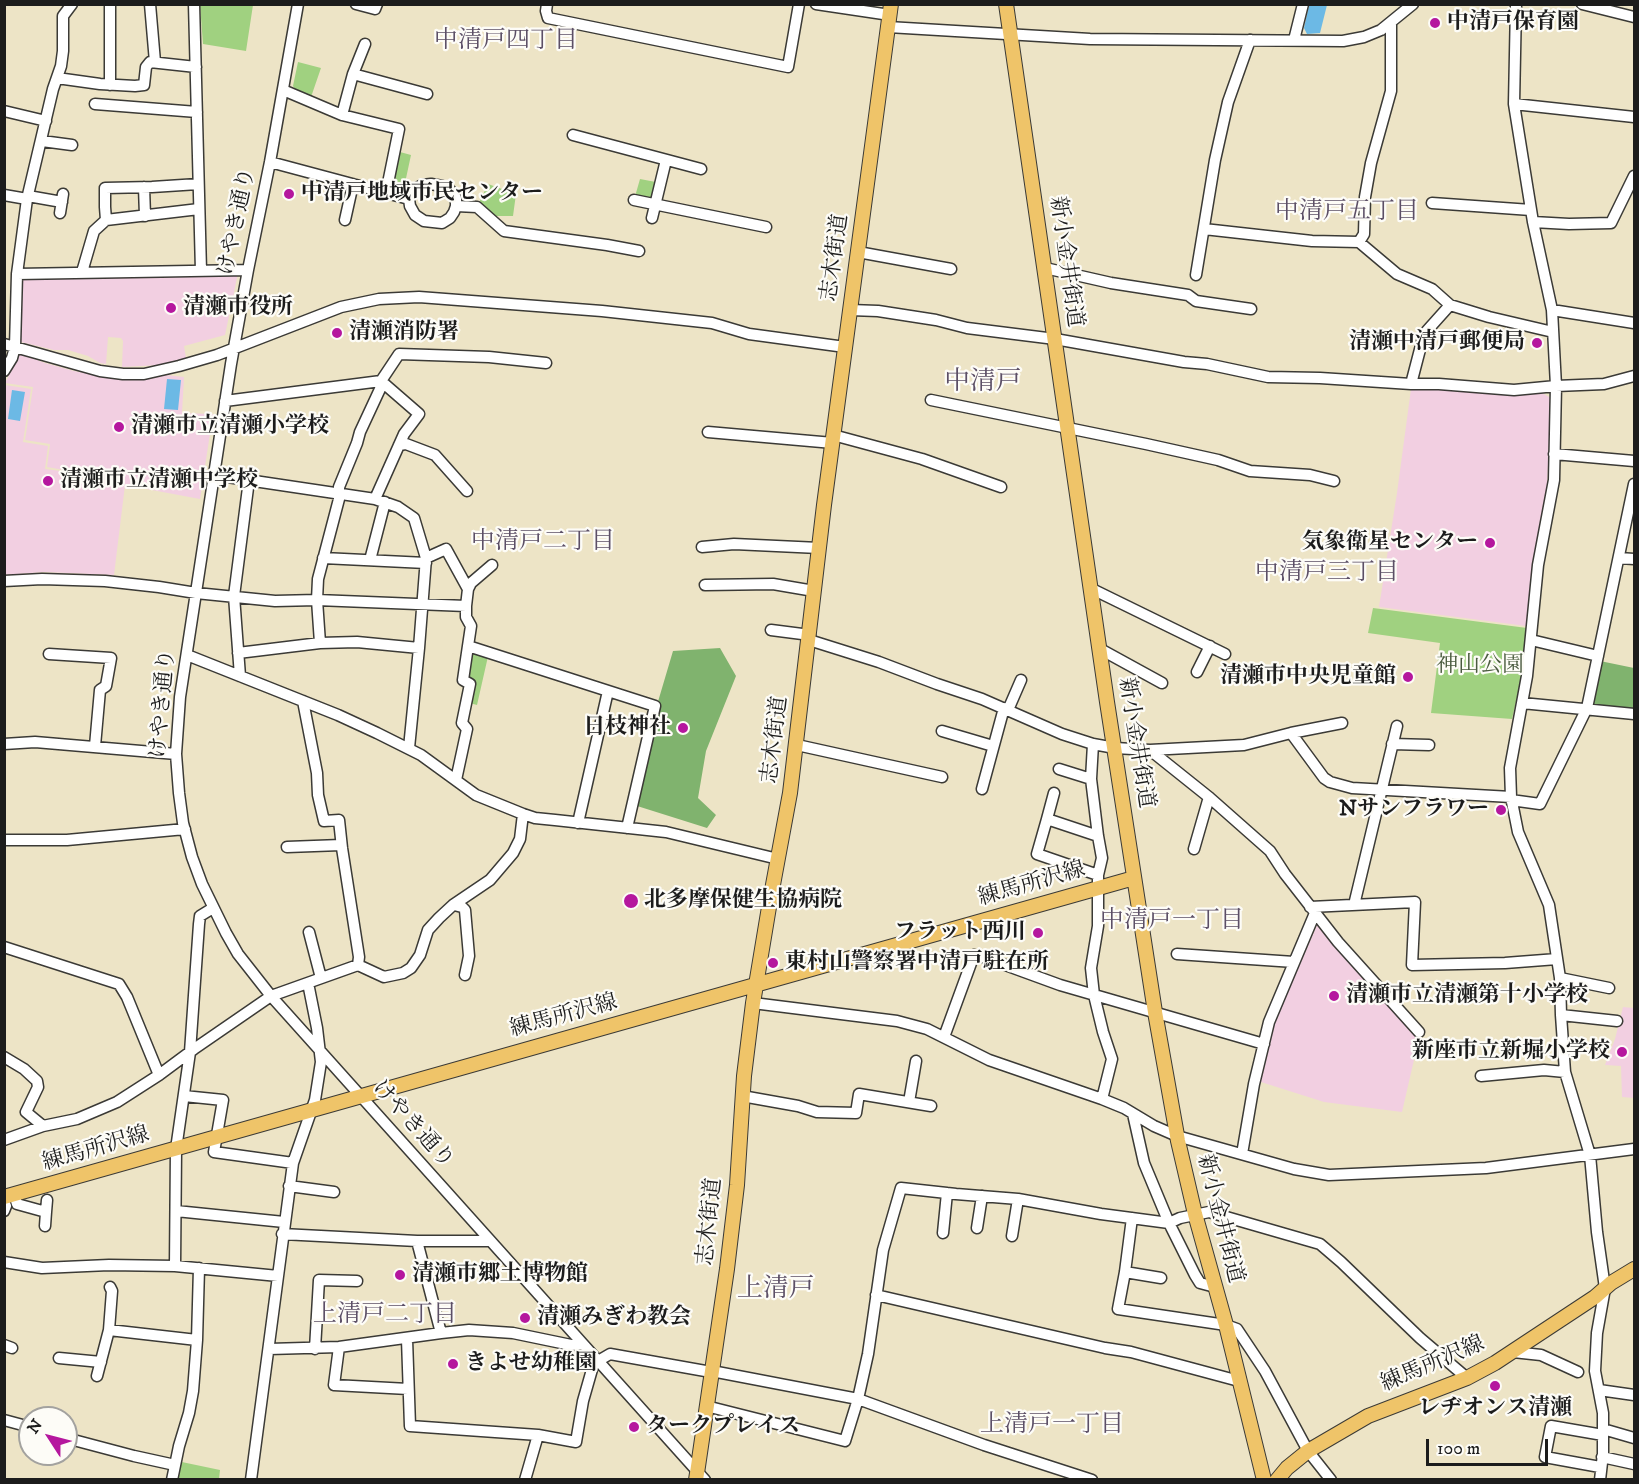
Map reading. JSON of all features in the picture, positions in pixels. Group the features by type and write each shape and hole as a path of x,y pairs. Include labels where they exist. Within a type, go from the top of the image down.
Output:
{"main road":[{"name":"新小金井街道","path":"1006,4 1155,1012 1177,1136 1195,1214 1226,1325 1264,1479"},
{"name":"志木街道","path":"699,1476 706,1406 731,1236 742,1096 753,1003 797,745 819,548 890,16"},
{"name":"練馬所沢線","path":"8,1198 216,1137 756,986 1098,882 1134,878"},
{"name":"練馬所沢線","path":"1277,1479 1308,1451 1368,1416 1467,1378 1496,1363 1635,1269"}],"street":[{"path":"4,371 12,358 10,345 27,197 63,51 63,16 72,4"},
{"path":"110,4 110,85"},
{"path":"150,4 155,62"},
{"path":"194,4 201,271"},
{"name":"けやき通り","path":"298,4 234,347 179,706 176,754 179,794 192,857 213,908 238,954 271,996 699,1476"},
{"path":"356,4 375,9 377,4"},
{"path":"547,4 548,18 788,67 799,4"},
{"path":"816,4 1012,35 1101,40 1332,41 1372,34 1413,4"},
{"path":"1294,40 1303,4"},
{"path":"1516,4 1514,104 1533,222 1552,310 1556,386 1554,480 1538,565 1531,640 1510,768 1511,799 1518,832 1549,905 1560,978 1565,1072 1590,1155 1605,1288 1597,1334 1596,1371 1603,1413 1600,1479"},
{"path":"1582,4 1635,17"},
{"path":"1359,242 1364,234 1365,197 1371,163 1390,99 1391,22"},
{"path":"1196,274 1215,160 1228,102 1250,40"},
{"path":"342,116 353,74 365,44"},
{"path":"57,78 110,85 144,85 146,67 150,62 196,67"},
{"path":"353,74 427,94"},
{"path":"283,90 342,116 399,129 386,193"},
{"path":"95,104 197,112"},
{"path":"1514,104 1635,117"},
{"path":"4,111 46,121"},
{"path":"573,135 701,169"},
{"path":"42,141 72,145"},
{"path":"652,218 666,160"},
{"path":"270,162 409,199"},
{"path":"1533,222 1611,224 1635,176"},
{"path":"106,220 105,188 198,183"},
{"path":"345,220 353,184"},
{"path":"431,184 451,191 456,198 456,206 450,218 442,223 433,223 424,221 415,215 409,199 417,188 431,184"},
{"path":"144,187 144,216"},
{"path":"4,195 62,198 60,213"},
{"path":"634,200 766,227"},
{"path":"1623,201 1635,205"},
{"path":"1432,203 1532,210"},
{"path":"456,206 477,207 504,231 639,251"},
{"path":"82,272 94,231 106,220 199,209"},
{"path":"1203,229 1312,241 1359,242 1396,274 1432,289 1450,305 1553,332"},
{"path":"858,252 915,267 951,269"},
{"path":"1045,268 1111,283 1188,295 1196,301 1224,309 1251,309"},
{"path":"17,274 248,270"},
{"path":"10,345 100,371 144,374 217,354 340,307 379,299 419,297 602,311 712,323 749,334 845,347"},
{"path":"1411,384 1424,334 1450,305"},
{"path":"850,310 878,311 936,320 967,328 1055,339 1207,364 1268,377 1439,384 1514,390 1604,384 1635,376"},
{"path":"1552,310 1635,323"},
{"path":"320,644 318,579 339,500 339,487 360,432 380,389 381,381 399,354 489,357 546,363"},
{"path":"225,401 381,381 419,414 399,445 380,501 370,560"},
{"path":"931,400 1218,460 1250,471 1310,475 1334,481"},
{"path":"708,432 833,439 922,459 1001,487"},
{"path":"399,445 406,444 435,455 467,491"},
{"path":"1554,454 1635,461"},
{"path":"214,475 380,501 399,507 414,518 426,560 410,748"},
{"path":"240,676 234,596 249,480"},
{"path":"1291,733 1324,778 1330,782 1352,788 1511,799 1540,804 1587,708 1635,484"},
{"path":"702,547 773,550 819,548"},
{"path":"323,558 426,560 446,549 468,589"},
{"path":"1618,558 1635,559"},
{"path":"456,780 467,729 462,723 470,684 463,680 471,626 466,617 468,589 471,583 492,565"},
{"path":"4,581 42,579 105,581 275,601 317,600 466,606"},
{"path":"705,585 773,584 814,591"},
{"path":"1092,589 1225,654"},
{"path":"771,630 809,638 879,662 1006,709 1062,734 1115,748 1150,750 1244,745 1342,723"},
{"path":"1531,640 1598,656"},
{"path":"238,653 357,642 419,648"},
{"path":"468,646 656,706 627,828"},
{"path":"1197,672 1210,646"},
{"path":"1100,649 1162,683"},
{"path":"49,654 111,658 106,686 100,690 94,746"},
{"path":"187,655 303,700 410,748 476,795 523,814 535,818 666,832 778,859"},
{"path":"982,789 993,746 1006,709 1021,680"},
{"path":"578,823 608,691"},
{"path":"303,700 324,821 339,820 359,957 358,965"},
{"path":"1522,703 1635,714"},
{"path":"1354,905 1397,726"},
{"path":"942,731 993,746"},
{"path":"4,744 35,742 176,754"},
{"path":"1093,744 1091,780 1102,858 1098,882 1098,926 1091,968 1094,995 1112,1059 1102,1099"},
{"path":"1392,744 1428,745"},
{"path":"797,745 942,777"},
{"path":"1150,750 1209,797 1270,851 1338,942 1419,1032"},
{"path":"1059,769 1091,780"},
{"path":"1054,793 1037,854 1098,882"},
{"path":"1194,849 1209,797"},
{"path":"4,1140 43,1126 78,1119 117,1102 271,996 358,965 384,976 403,974 411,968 420,955 428,930 454,904 490,880 513,853 520,839 523,814"},
{"path":"1047,819 1098,836"},
{"path":"4,840 67,840 185,829"},
{"path":"287,847 341,844"},
{"path":"1313,910 1415,902 1412,965 1557,960"},
{"path":"454,904 465,910 469,956 465,975"},
{"path":"175,1266 176,1149 190,1052 200,916 213,908"},
{"path":"1242,1154 1254,1084 1269,1022 1313,910"},
{"path":"309,932 321,978"},
{"path":"4,947 119,984 127,997 159,1075"},
{"path":"1177,954 1294,962"},
{"path":"944,1037 974,955 1060,985 1264,1044"},
{"path":"1560,978 1609,988"},
{"path":"251,1479 289,1186 293,1163 315,1100 321,1066 317,1028 308,983"},
{"path":"753,1003 897,1021 927,1029 988,1060 1102,1099 1177,1136 1294,1169 1329,1175 1486,1168 1635,1149"},
{"path":"1561,1015 1617,1021"},
{"path":"4,1057 24,1069 37,1081 38,1087 26,1112 43,1126"},
{"path":"909,1102 916,1061"},
{"path":"1481,1076 1544,1070 1565,1072"},
{"path":"742,1096 798,1106 817,1112 856,1113 859,1094 931,1106"},
{"path":"184,1096 223,1100 214,1152 293,1163"},
{"path":"1133,1114 1144,1163 1169,1223 1200,1282 1215,1287"},
{"path":"289,1186 334,1192"},
{"path":"706,1406 845,1442 858,1400 868,1354 883,1250 901,1188 1018,1199 1169,1223 1180,1218 1209,1212 1320,1244 1420,1338 1467,1378"},
{"path":"943,1233 947,1193"},
{"path":"977,1228 982,1196"},
{"path":"4,1211 8,1198 17,1204 46,1212"},
{"path":"1012,1236 1018,1199"},
{"path":"45,1226 47,1200"},
{"path":"176,1211 284,1222"},
{"path":"1132,1218 1118,1309 1226,1325 1237,1329 1266,1371 1308,1451 1331,1479"},
{"path":"282,1234 417,1241 490,1241"},
{"path":"417,1241 441,1333"},
{"path":"4,1262 42,1268 109,1265 175,1266 278,1276"},
{"path":"172,1479 189,1413 196,1366 199,1268"},
{"path":"1125,1272 1161,1278"},
{"path":"315,1348 319,1280 357,1281"},
{"path":"97,1376 109,1330 112,1291 110,1287"},
{"path":"876,1295 1131,1352 1239,1381"},
{"path":"109,1330 197,1340"},
{"path":"269,1349 339,1347 469,1330 513,1333 572,1345 583,1344"},
{"path":"407,1339 410,1426 538,1436 576,1442 583,1401 593,1366 610,1354 717,1372 858,1400 984,1445 1092,1479"},
{"path":"339,1347 334,1385 408,1389"},
{"path":"1513,1352 1541,1355 1578,1372"},
{"path":"59,1358 101,1362"},
{"path":"1599,1390 1635,1395"},
{"path":"1635,1438 1551,1426 1545,1457 1635,1464"},
{"path":"525,1479 538,1436"},
{"path":"78,1441 175,1465"}],"shaded area":[{"path":"238,273 225,335 184,346 186,358 160,365 122,367 123,341 121,338 108,337 106,364 68,350 54,350 21,342 20,277"},
{"path":"20,353 74,371 118,379 166,375 184,377 182,413 213,414 200,499 125,485 114,575 44,572 5,575 5,385 31,389 23,442 48,446 45,469 61,471 60,476 91,480 63,474 64,470 47,467 50,444 25,440 33,387 5,383"},
{"path":"1411,389 1517,395 1542,393 1551,398 1547,487 1534,557 1526,626 1379,607"},
{"name":"清瀬市立清瀬第十小学校","path":"1322,924 1419,1038 1402,1112 1324,1102 1261,1082 1275,1022 1317,925"},
{"name":"新座市立新堀小学校","path":"1634,1002 1634,1098 1622,1097 1621,1066 1605,1065 1615,1039 1623,1007 1633,1008"}],"green space":[{"path":"200,5 253,5 246,51 203,44"},
{"path":"298,62 321,68 311,97 296,91 293,86"},
{"path":"400,152 411,155 405,183 393,181"},
{"path":"640,179 661,183 655,204 634,200"},
{"path":"488,184 516,194 513,216 487,216 477,207"},
{"name":"神山公園","path":"1373,608 1527,628 1522,675 1512,719 1431,713 1440,643 1368,633"},
{"path":"468,646 489,652 477,705 466,702 470,684 463,680"},
{"name":"日枝神社","path":"720,648 736,676 706,751 698,798 716,815 707,828 634,805 657,705 673,651"},
{"path":"1600,661 1634,668 1634,712 1590,706"},
{"path":"177,1461 220,1470 219,1479 173,1480"}],"water":[{"path":"1309,5 1327,5 1320,33 1307,34 1304,28"},
{"path":"167,379 181,380 178,410 164,409"},
{"path":"12,390 25,392 20,421 8,419"}],"place":[{"name":"中清戸保育園","path":"1435,23"},
{"name":"中清戸地域市民センター","path":"289,194"},
{"name":"清瀬市役所","path":"171,308"},
{"name":"清瀬消防署","path":"337,333"},
{"name":"清瀬中清戸郵便局","path":"1537,343"},
{"name":"清瀬市立清瀬小学校","path":"119,427"},
{"name":"清瀬市立清瀬中学校","path":"48,481"},
{"name":"気象衛星センター","path":"1490,543"},
{"name":"清瀬市中央児童館","path":"1408,677"},
{"name":"日枝神社","path":"683,728"},
{"name":"Nサンフラワー","path":"1501,810"},
{"name":"北多摩保健生協病院","path":"631,901"},
{"name":"フラット西川","path":"1038,933"},
{"name":"東村山警察署中清戸駐在所","path":"773,963"},
{"name":"清瀬市立清瀬第十小学校","path":"1334,996"},
{"name":"新座市立新堀小学校","path":"1622,1052"},
{"name":"清瀬市郷土博物館","path":"400,1275"},
{"name":"清瀬みぎわ教会","path":"525,1318"},
{"name":"きよせ幼稚園","path":"453,1364"},
{"name":"レヂオンス清瀬","path":"1495,1386"},
{"name":"タークプレイス","path":"634,1427"}],"district":[{"name":"中清戸四丁目","path":"506,42"},
{"name":"中清戸五丁目","path":"1347,213"},
{"name":"中清戸","path":"983,384"},
{"name":"中清戸二丁目","path":"543,543"},
{"name":"中清戸三丁目","path":"1327,574"},
{"name":"中清戸一丁目","path":"1172,922"},
{"name":"上清戸","path":"776,1291"},
{"name":"上清戸二丁目","path":"385,1316"},
{"name":"上清戸一丁目","path":"1052,1426"}]}
